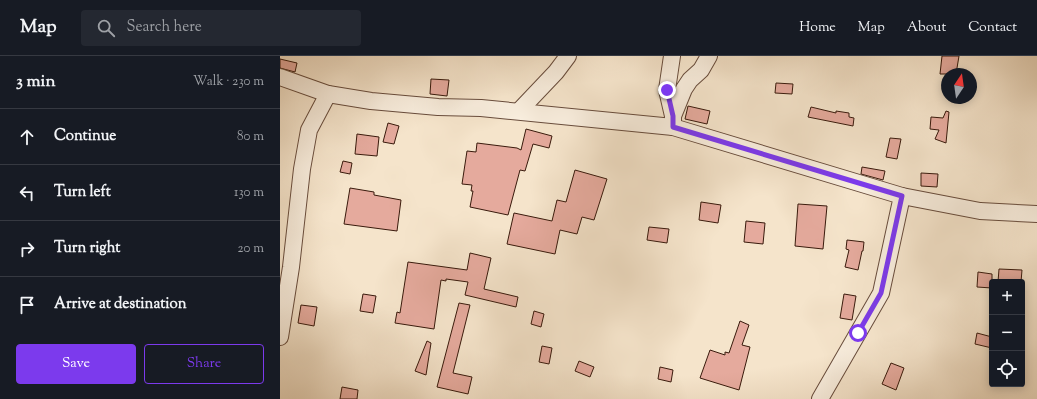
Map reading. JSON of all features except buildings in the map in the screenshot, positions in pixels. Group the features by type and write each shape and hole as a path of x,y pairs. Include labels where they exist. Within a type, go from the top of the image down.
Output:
{"street":[{"path":"519,111 556,72 568,56"},
{"path":"672,56 667,90 673,121"},
{"path":"673,121 684,88 701,70 709,56"},
{"path":"280,77 328,94 371,101 438,107 480,108 673,121 902,196 980,211 1037,214"},
{"path":"280,337 291,267 302,169 309,130 328,94"},
{"path":"820,399 881,293 902,196"}],"route":[{"path":"667,90 673,116 673,127 902,196 881,293 858,333"}]}
